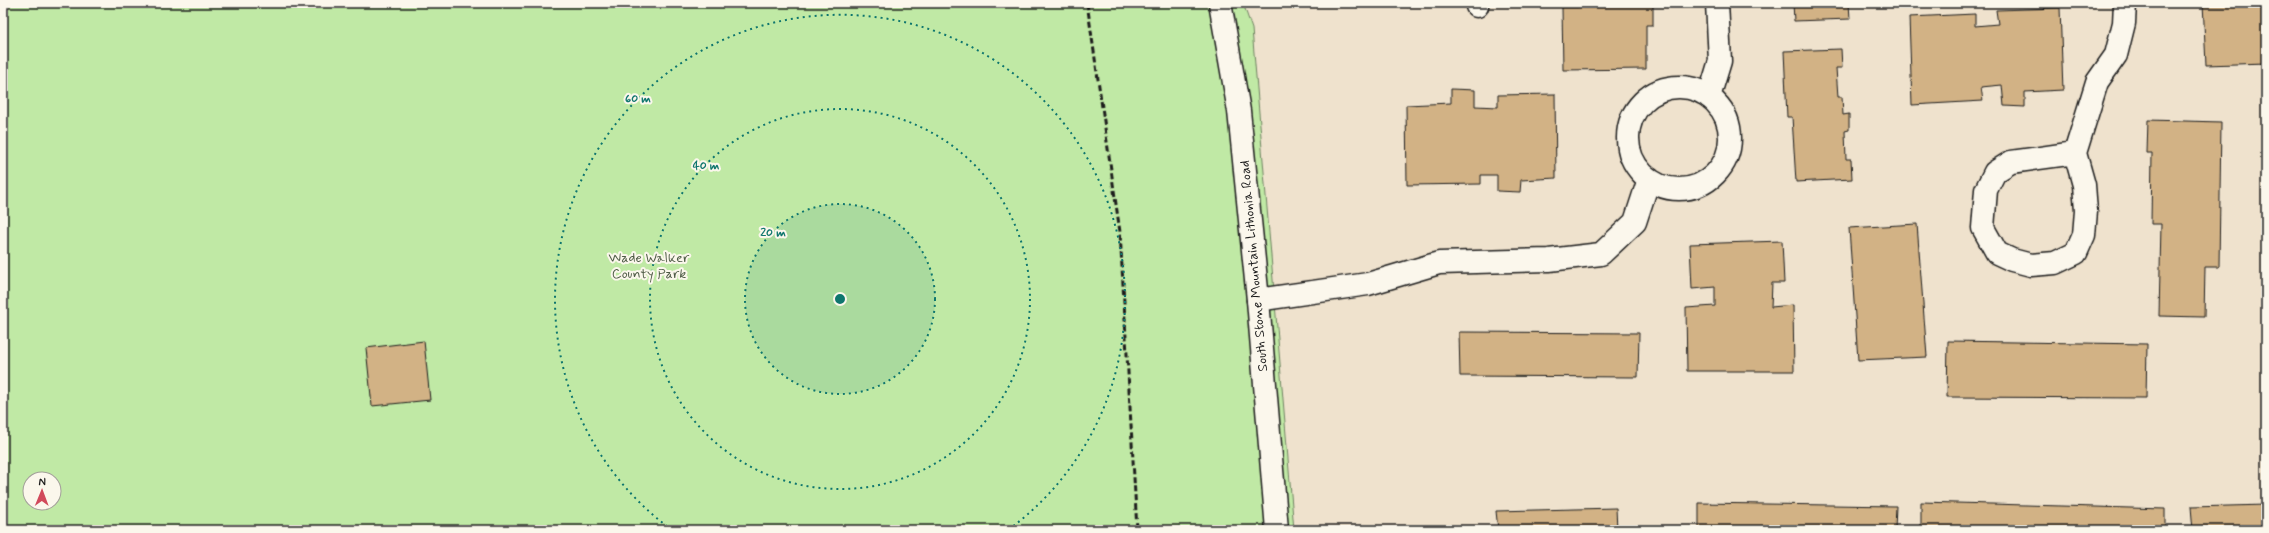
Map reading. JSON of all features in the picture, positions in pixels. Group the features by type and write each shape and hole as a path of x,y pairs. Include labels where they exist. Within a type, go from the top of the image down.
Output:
{"street":[{"name":"South Stone Mountain Lithonia Road","path":"1220,3 1239,111 1258,300 1277,530"},
{"path":"1709,97 1720,61 1717,3"},
{"path":"2076,153 2011,162 1995,172 1986,190 1983,228 1997,253 2012,260 2031,265 2055,263 2076,253 2084,235 2086,211 2084,185 2076,153 2097,82 2116,55 2124,23 2125,3"},
{"path":"1679,87 1695,89 1709,97 1722,109 1728,126 1730,143 1721,165 1714,174 1700,184 1683,188 1665,187 1649,179 1638,168 1630,154 1628,138 1630,122 1637,108 1649,96 1663,89 1679,87"},
{"path":"1258,300 1368,284 1440,263 1549,260 1601,254 1635,222 1649,179"}],"green space":[{"name":"Wade Walker County Park","path":"3,3 1243,3 1252,29 1294,530 3,530"}],"building":[{"path":"1578,3 1653,3 1653,25 1646,25 1646,69 1563,70 1562,7 1578,7"},
{"path":"1793,3 1849,3 1850,19 1794,21"},
{"path":"2203,3 2266,3 2266,63 2206,65"},
{"path":"2060,8 2063,90 2025,92 2025,107 2004,106 2002,85 1981,87 1983,101 1912,105 1909,17 1975,14 1975,26 1998,24 1996,10"},
{"path":"1841,49 1842,68 1836,68 1838,97 1842,97 1843,115 1849,114 1849,130 1845,131 1846,159 1851,159 1852,179 1796,182 1792,117 1787,117 1784,51"},
{"path":"1451,89 1475,90 1475,106 1498,107 1498,95 1555,94 1556,178 1521,180 1520,192 1497,191 1497,175 1481,175 1481,184 1407,185 1406,105 1451,103"},
{"path":"2148,120 2221,122 2219,267 2205,267 2204,317 2159,316 2161,224 2151,224 2152,153 2147,153"},
{"path":"1917,224 1927,357 1858,360 1849,228"},
{"path":"1782,241 1784,283 1772,283 1771,307 1793,305 1794,371 1687,371 1686,308 1715,306 1715,287 1692,289 1690,244"},
{"path":"1459,332 1639,333 1638,377 1460,376"},
{"path":"424,341 430,400 372,406 366,348"},
{"path":"1948,341 2147,344 2146,398 1947,397"},
{"path":"1921,502 2165,509 2165,530 1921,530"},
{"path":"1699,503 1896,506 1895,530 1699,530"},
{"path":"2266,505 2266,530 2193,530 2191,507"},
{"path":"1616,508 1617,530 1498,530 1496,511"},
{"path":"1427,529 1492,530 1427,530"}],"railway":[{"path":"1087,3 1120,232 1137,530"}]}
